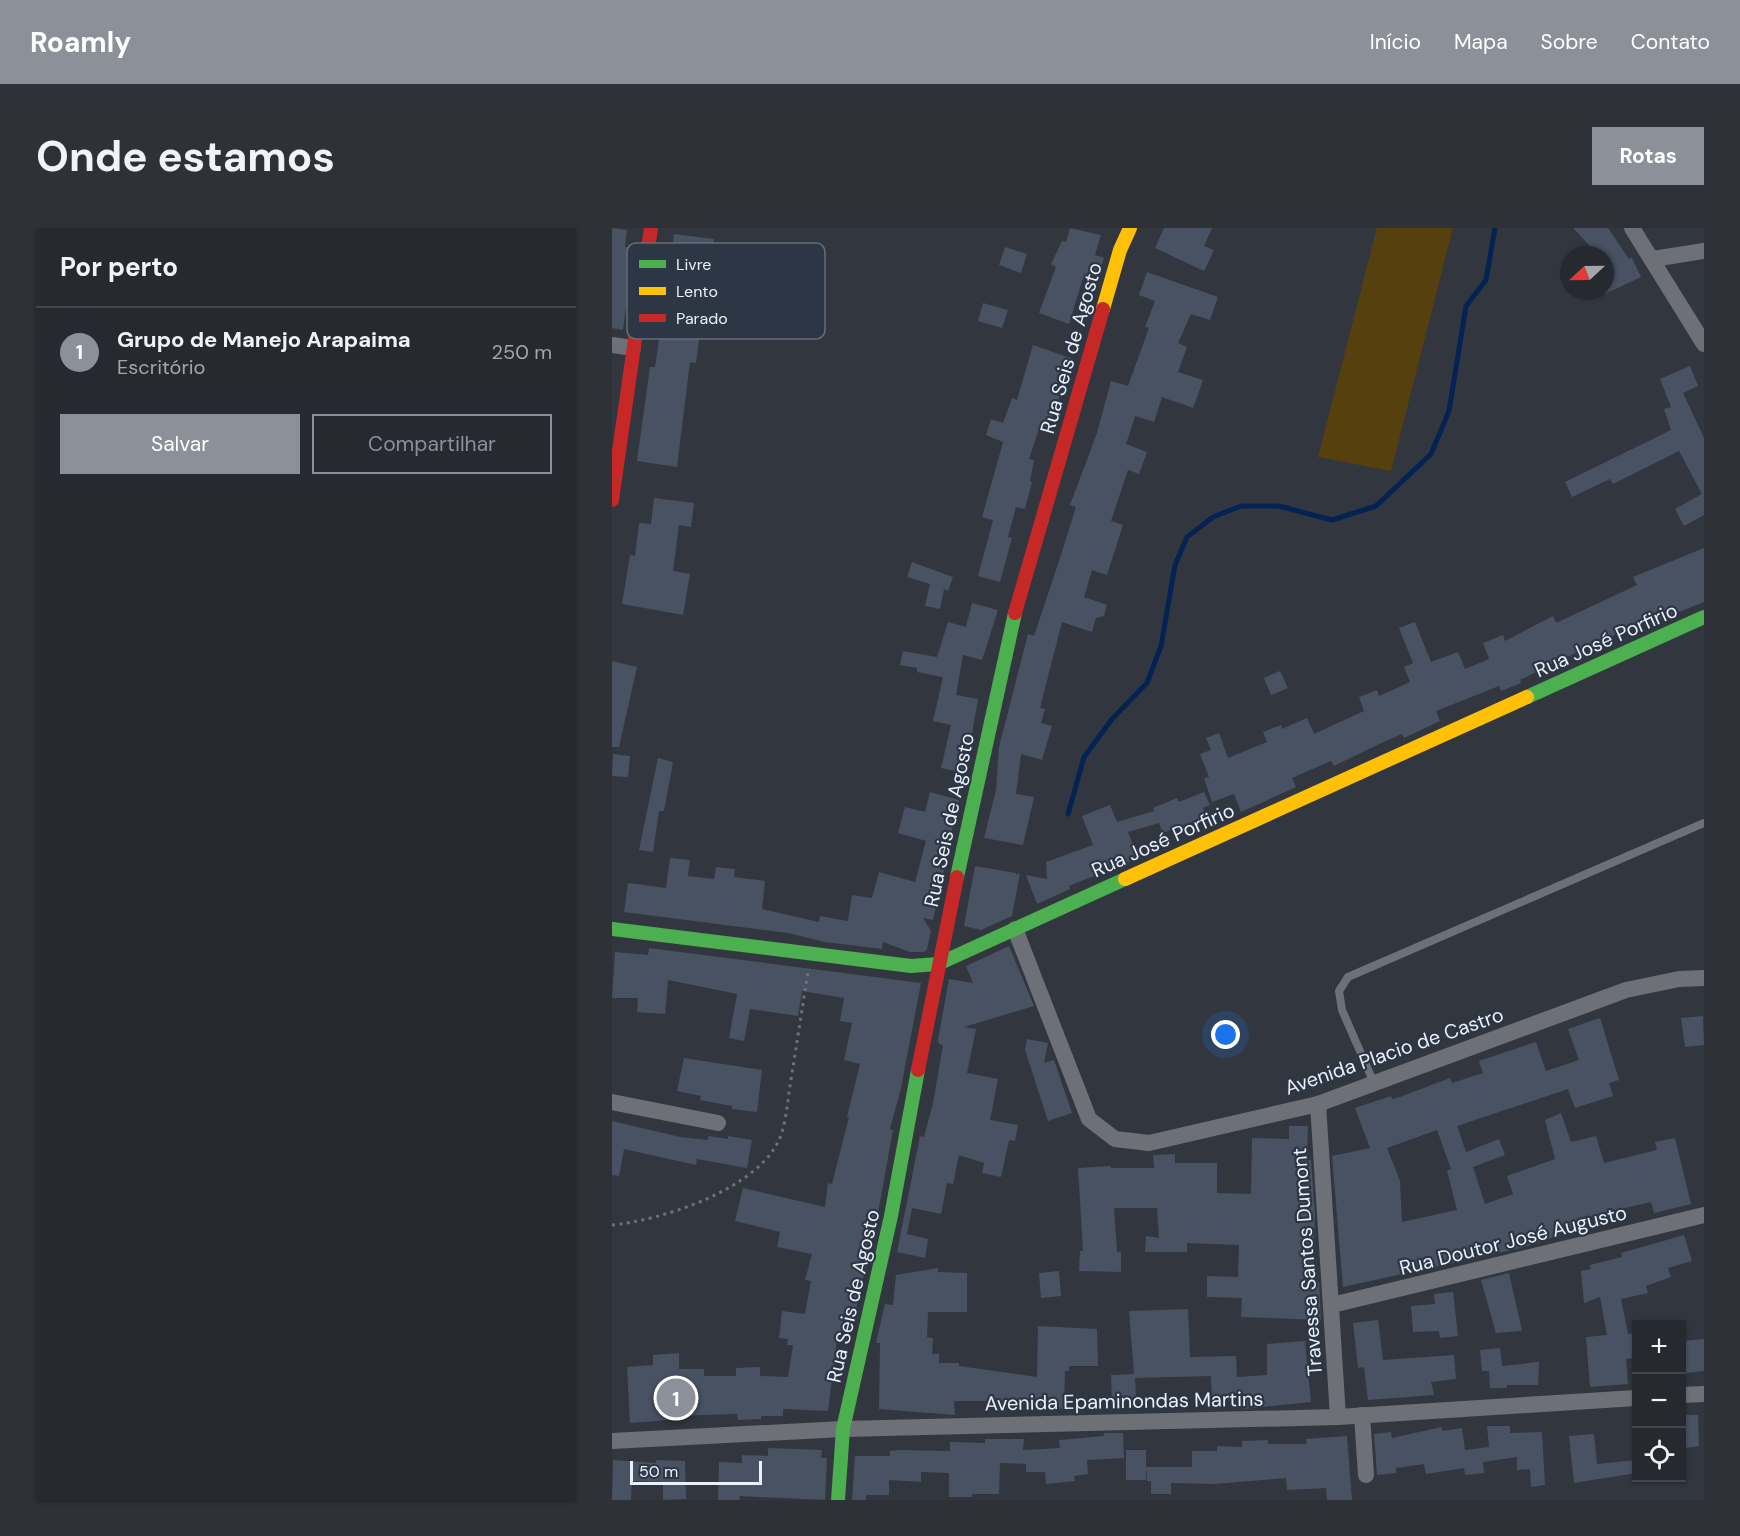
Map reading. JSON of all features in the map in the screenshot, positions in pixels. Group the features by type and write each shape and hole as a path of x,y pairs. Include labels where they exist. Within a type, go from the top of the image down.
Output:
{"street":[{"path":"649,243 651,228"},
{"name":"Rua Seis de Agosto","path":"838,1500 843,1429 891,1216 938,964 1007,641 1120,250 1131,228"},
{"path":"1632,228 1704,344"},
{"path":"1653,259 1704,251"},
{"path":"612,500 634,339"},
{"path":"612,345 633,348"},
{"name":"Rua José Porfirio","path":"612,929 911,966 938,964 1704,616"},
{"name":"Avenida Placio de Castro","path":"1015,929 1089,1119 1115,1139 1149,1143 1318,1104 1626,990 1678,979 1704,978"},
{"path":"612,1102 718,1123"},
{"name":"Travessa Santos Dumont","path":"1318,1104 1338,1417"},
{"name":"Rua Doutor José Augusto","path":"1332,1305 1704,1215"},
{"path":"1686,1395 1704,1394"},
{"name":"Avenida Epaminondas Martins","path":"612,1441 843,1429 1338,1417 1632,1398"},
{"path":"1362,1415 1366,1475"}],"lane":[{"path":"1374,1083 1341,1010 1339,991 1348,977 1704,823"}],"path":[{"path":"612,1225 663,1216 702,1202 749,1175 777,1144 785,1117 811,952"}],"shaded area":[{"path":"1377,228 1453,228 1391,471 1318,457"}],"building":[{"path":"612,228 627,230 625,247 627,247 627,299 623,330 612,328"},
{"path":"1070,228 1101,235 1095,255 1104,258 1096,284 1083,278 1069,324 1039,313 1056,267 1051,264 1062,241 1066,242"},
{"path":"1164,228 1212,228 1204,246 1214,250 1204,271 1155,248"},
{"path":"1573,228 1608,228 1629,259 1632,258 1641,277 1614,290 1614,246 1588,246 1589,245"},
{"path":"674,234 714,239 713,243 673,243"},
{"path":"1005,247 1027,254 1021,273 999,265"},
{"path":"1147,272 1218,297 1210,320 1191,314 1178,343 1187,347 1178,372 1203,380 1193,408 1162,397 1154,422 1135,416 1126,444 1147,452 1139,474 1128,470 1111,521 1123,525 1107,575 1092,570 1084,597 1107,605 1104,616 1096,618 1092,632 1062,622 1040,708 1045,709 1041,723 1052,726 1042,760 1021,754 1016,794 1034,797 1023,845 984,838 996,790 999,747 1028,634 1034,636 1059,561 1076,507 1070,505 1097,433 1111,381 1128,386 1149,328 1145,327 1155,301 1139,295"},
{"path":"983,303 1008,310 1002,328 978,321"},
{"path":"659,339 699,339 696,363 690,362 677,467 637,461 650,367 655,367"},
{"path":"1033,345 1073,359 1047,432 1039,429 1029,459 1034,460 1030,481 1032,482 1025,509 1016,507 1008,537 1012,538 1000,582 978,576 993,520 982,517 1003,442 986,435 991,419 1003,423 1012,398 1017,400"},
{"path":"1690,366 1698,386 1683,393 1704,438 1704,515 1684,526 1675,509 1702,494 1679,451 1613,484 1610,479 1572,497 1565,482 1671,430 1664,409 1671,407 1660,379"},
{"path":"654,498 694,503 691,527 679,525 673,571 690,574 683,615 622,604 630,555 635,556 639,523 651,524"},
{"path":"1704,548 1704,602 1652,623 1650,618 1520,680 1521,683 1501,691 1499,686 1436,711 1440,721 1404,738 1402,734 1334,766 1331,761 1292,778 1296,787 1241,812 1234,794 1212,802 1204,778 1209,777 1200,754 1211,750 1206,738 1219,733 1228,758 1267,742 1263,732 1281,725 1282,729 1307,718 1314,734 1364,711 1359,697 1377,690 1379,696 1410,682 1404,667 1413,663 1399,628 1415,622 1431,662 1458,652 1465,669 1489,659 1483,643 1503,635 1505,641 1553,616 1556,623 1637,585 1633,577"},
{"path":"912,562 953,577 948,591 944,589 940,609 925,606 930,584 907,577"},
{"path":"972,603 998,610 982,660 963,655 956,695 978,699 965,773 941,768 951,725 933,721 943,677 917,672 917,668 900,665 903,651 937,657 948,622 966,627"},
{"path":"612,661 637,667 619,747 612,747"},
{"path":"1280,671 1288,688 1271,695 1264,678"},
{"path":"613,754 630,756 628,777 612,776"},
{"path":"658,758 673,762 664,811 659,811 653,852 639,850"},
{"path":"930,792 959,800 951,834 934,863 945,866 933,920 923,918 931,931 927,949 924,952 910,952 883,942 882,949 825,942 788,933 624,912 628,883 666,888 670,858 690,860 688,876 714,879 716,867 735,869 734,877 765,881 762,909 819,922 820,916 848,921 852,895 872,898 879,872 915,882 926,841 898,833 905,807 925,812"},
{"path":"1204,792 1210,805 1203,808 1207,819 1163,833 1159,823 1128,832 1138,858 1069,886 1070,889 1037,904 1026,875 1047,879 1046,862 1093,845 1082,816 1110,805 1117,822 1154,811 1153,808 1177,798 1179,802"},
{"path":"975,866 1016,873 1016,875 1020,873 1012,916 981,930 964,926"},
{"path":"1009,946 1034,1006 964,1027 976,1029 967,1073 998,1079 990,1120 1018,1125 1015,1141 1009,1140 1001,1177 982,1173 984,1163 959,1155 953,1184 947,1183 941,1214 912,1208 907,1234 928,1239 925,1258 897,1252 920,1136 924,1137 933,1103 943,1045 939,1044 938,1040 949,979 973,983 966,966"},
{"path":"649,948 921,983 901,1088 890,1129 893,1130 878,1213 849,1340 837,1339 828,1411 783,1409 783,1416 761,1416 761,1419 738,1420 737,1414 704,1415 630,1423 627,1367 653,1365 653,1355 679,1353 679,1369 704,1369 704,1376 736,1376 736,1368 760,1367 760,1376 788,1377 793,1345 787,1345 788,1339 779,1338 782,1311 805,1314 811,1281 805,1280 812,1254 777,1247 780,1232 735,1221 743,1188 825,1207 828,1183 832,1184 860,1064 844,1060 852,1023 840,1021 844,998 802,991 798,1016 750,1009 744,1041 729,1038 737,994 668,980 665,1014 637,1012 638,998 612,998 615,952 648,955"},
{"path":"1703,1016 1704,1045 1685,1047 1681,1018"},
{"path":"1600,1018 1619,1080 1609,1083 1613,1096 1575,1108 1568,1089 1457,1126 1466,1152 1499,1139 1505,1155 1473,1167 1485,1204 1513,1194 1507,1176 1555,1159 1545,1120 1561,1113 1571,1142 1596,1136 1604,1163 1657,1150 1655,1142 1675,1138 1691,1204 1654,1213 1651,1202 1600,1214 1573,1223 1575,1227 1559,1231 1560,1235 1525,1247 1343,1287 1332,1156 1370,1148 1355,1108 1391,1096 1392,1099 1400,1097 1450,1078 1452,1083 1483,1073 1479,1061 1536,1042 1546,1071 1579,1060 1568,1029","holes":["1437,1130 1451,1169 1447,1170 1457,1210 1402,1222 1400,1181 1387,1148"]},
{"path":"1027,1039 1048,1043 1044,1063 1054,1060 1072,1113 1048,1121 1025,1050"},
{"path":"684,1058 762,1070 757,1112 732,1109 732,1106 700,1100 701,1096 677,1091"},
{"path":"612,1121 680,1137 708,1140 708,1136 728,1139 728,1136 752,1140 747,1168 697,1159 696,1165 624,1149 619,1176 612,1175"},
{"path":"1289,1126 1308,1126 1307,1161 1311,1160 1315,1214 1312,1282 1319,1282 1321,1320 1241,1317 1242,1298 1207,1297 1207,1276 1238,1277 1239,1245 1187,1243 1187,1252 1145,1252 1146,1236 1159,1238 1157,1208 1114,1208 1117,1252 1121,1252 1121,1272 1079,1271 1080,1251 1083,1251 1078,1168 1111,1166 1111,1168 1154,1168 1153,1155 1175,1154 1175,1163 1217,1163 1217,1193 1251,1194 1252,1138 1289,1139"},
{"path":"1684,1235 1692,1261 1668,1268 1671,1277 1646,1286 1648,1293 1621,1299 1628,1334 1632,1334 1632,1358 1626,1359 1628,1384 1590,1387 1586,1337 1607,1335 1600,1297 1584,1303 1581,1271 1591,1269 1590,1265 1622,1257 1621,1253"},
{"path":"938,1268 938,1272 967,1273 967,1312 928,1312 927,1337 933,1338 932,1354 939,1354 939,1363 959,1363 959,1366 1037,1377 1038,1326 1097,1329 1098,1366 1069,1366 1069,1371 1065,1371 1064,1409 984,1401 954,1401 955,1415 879,1409 880,1343 876,1343 885,1304 893,1305 896,1275"},
{"path":"1059,1271 1061,1296 1041,1298 1039,1273"},
{"path":"1509,1273 1522,1331 1496,1333 1481,1280"},
{"path":"1453,1292 1458,1336 1440,1338 1439,1331 1413,1332 1411,1306 1435,1304 1434,1294"},
{"path":"1188,1309 1190,1357 1236,1356 1237,1377 1267,1375 1267,1344 1305,1341 1311,1402 1243,1409 1243,1399 1212,1400 1211,1376 1135,1378 1136,1399 1112,1400 1111,1375 1134,1374 1129,1311"},
{"path":"1378,1320 1383,1360 1454,1355 1456,1379 1431,1382 1434,1395 1368,1400 1364,1367 1358,1368 1353,1323"},
{"path":"1704,1339 1704,1371 1686,1373 1686,1341"},
{"path":"1500,1348 1502,1366 1539,1362 1538,1385 1507,1385 1507,1388 1490,1388 1489,1371 1482,1371 1480,1350"},
{"path":"1686,1415 1698,1415 1699,1446 1686,1448"},
{"path":"1487,1426 1510,1426 1510,1433 1542,1432 1545,1485 1531,1487 1530,1469 1517,1470 1517,1457 1483,1462 1484,1473 1465,1475 1464,1468 1426,1474 1424,1464 1396,1468 1396,1473 1377,1475 1374,1434 1391,1432 1392,1438 1442,1427 1442,1431 1462,1428 1465,1450 1489,1447"},
{"path":"1104,1433 1123,1433 1124,1458 1087,1460 1088,1474 1074,1476 1075,1481 1046,1484 1045,1472 1026,1472 1026,1464 1000,1463 999,1494 949,1497 949,1473 921,1472 921,1482 889,1480 889,1495 866,1495 866,1500 852,1500 855,1456 890,1456 890,1451 900,1450 950,1451 950,1442 985,1443 985,1439 1024,1439 1023,1450 1060,1448 1059,1440 1104,1436"},
{"path":"1594,1434 1597,1464 1632,1460 1632,1474 1574,1483 1569,1436"},
{"path":"1347,1436 1352,1500 1327,1500 1326,1488 1287,1490 1286,1478 1214,1484 1171,1483 1171,1494 1151,1494 1151,1481 1147,1481 1146,1467 1192,1467 1192,1451 1217,1451 1217,1446 1242,1447 1242,1441 1268,1440 1268,1444 1307,1444 1306,1439"},
{"path":"768,1448 822,1450 821,1458 827,1458 825,1500 740,1496 739,1500 718,1500 719,1462 742,1463 742,1455 768,1456"},
{"path":"1126,1450 1146,1450 1146,1480 1126,1480"},
{"path":"613,1460 656,1463 656,1460 685,1461 686,1499 663,1500 663,1482 632,1481 631,1500 612,1500"}],"waterway":[{"path":"1068,814 1084,757 1112,719 1147,683 1161,646 1175,565 1187,537 1213,517 1241,506 1279,506 1332,520 1376,506 1431,454 1449,411 1466,306 1486,280 1495,228"}],"traffic: fast":[{"path":"957,877 1015,613"},
{"path":"1527,697 1704,617"},
{"path":"612,929 911,966 938,964 1125,879"},
{"path":"838,1500 843,1429 891,1216 918,1070"}],"traffic: slow":[{"path":"1103,309 1120,250 1130,228"},
{"path":"1125,879 1527,697"}],"traffic: jam":[{"path":"649,243 651,228"},
{"path":"1015,613 1103,309"},
{"path":"612,500 635,339"},
{"path":"918,1070 957,877"}],"place":[{"name":"Grupo de Manejo Arapaima","path":"676,1398"}]}
